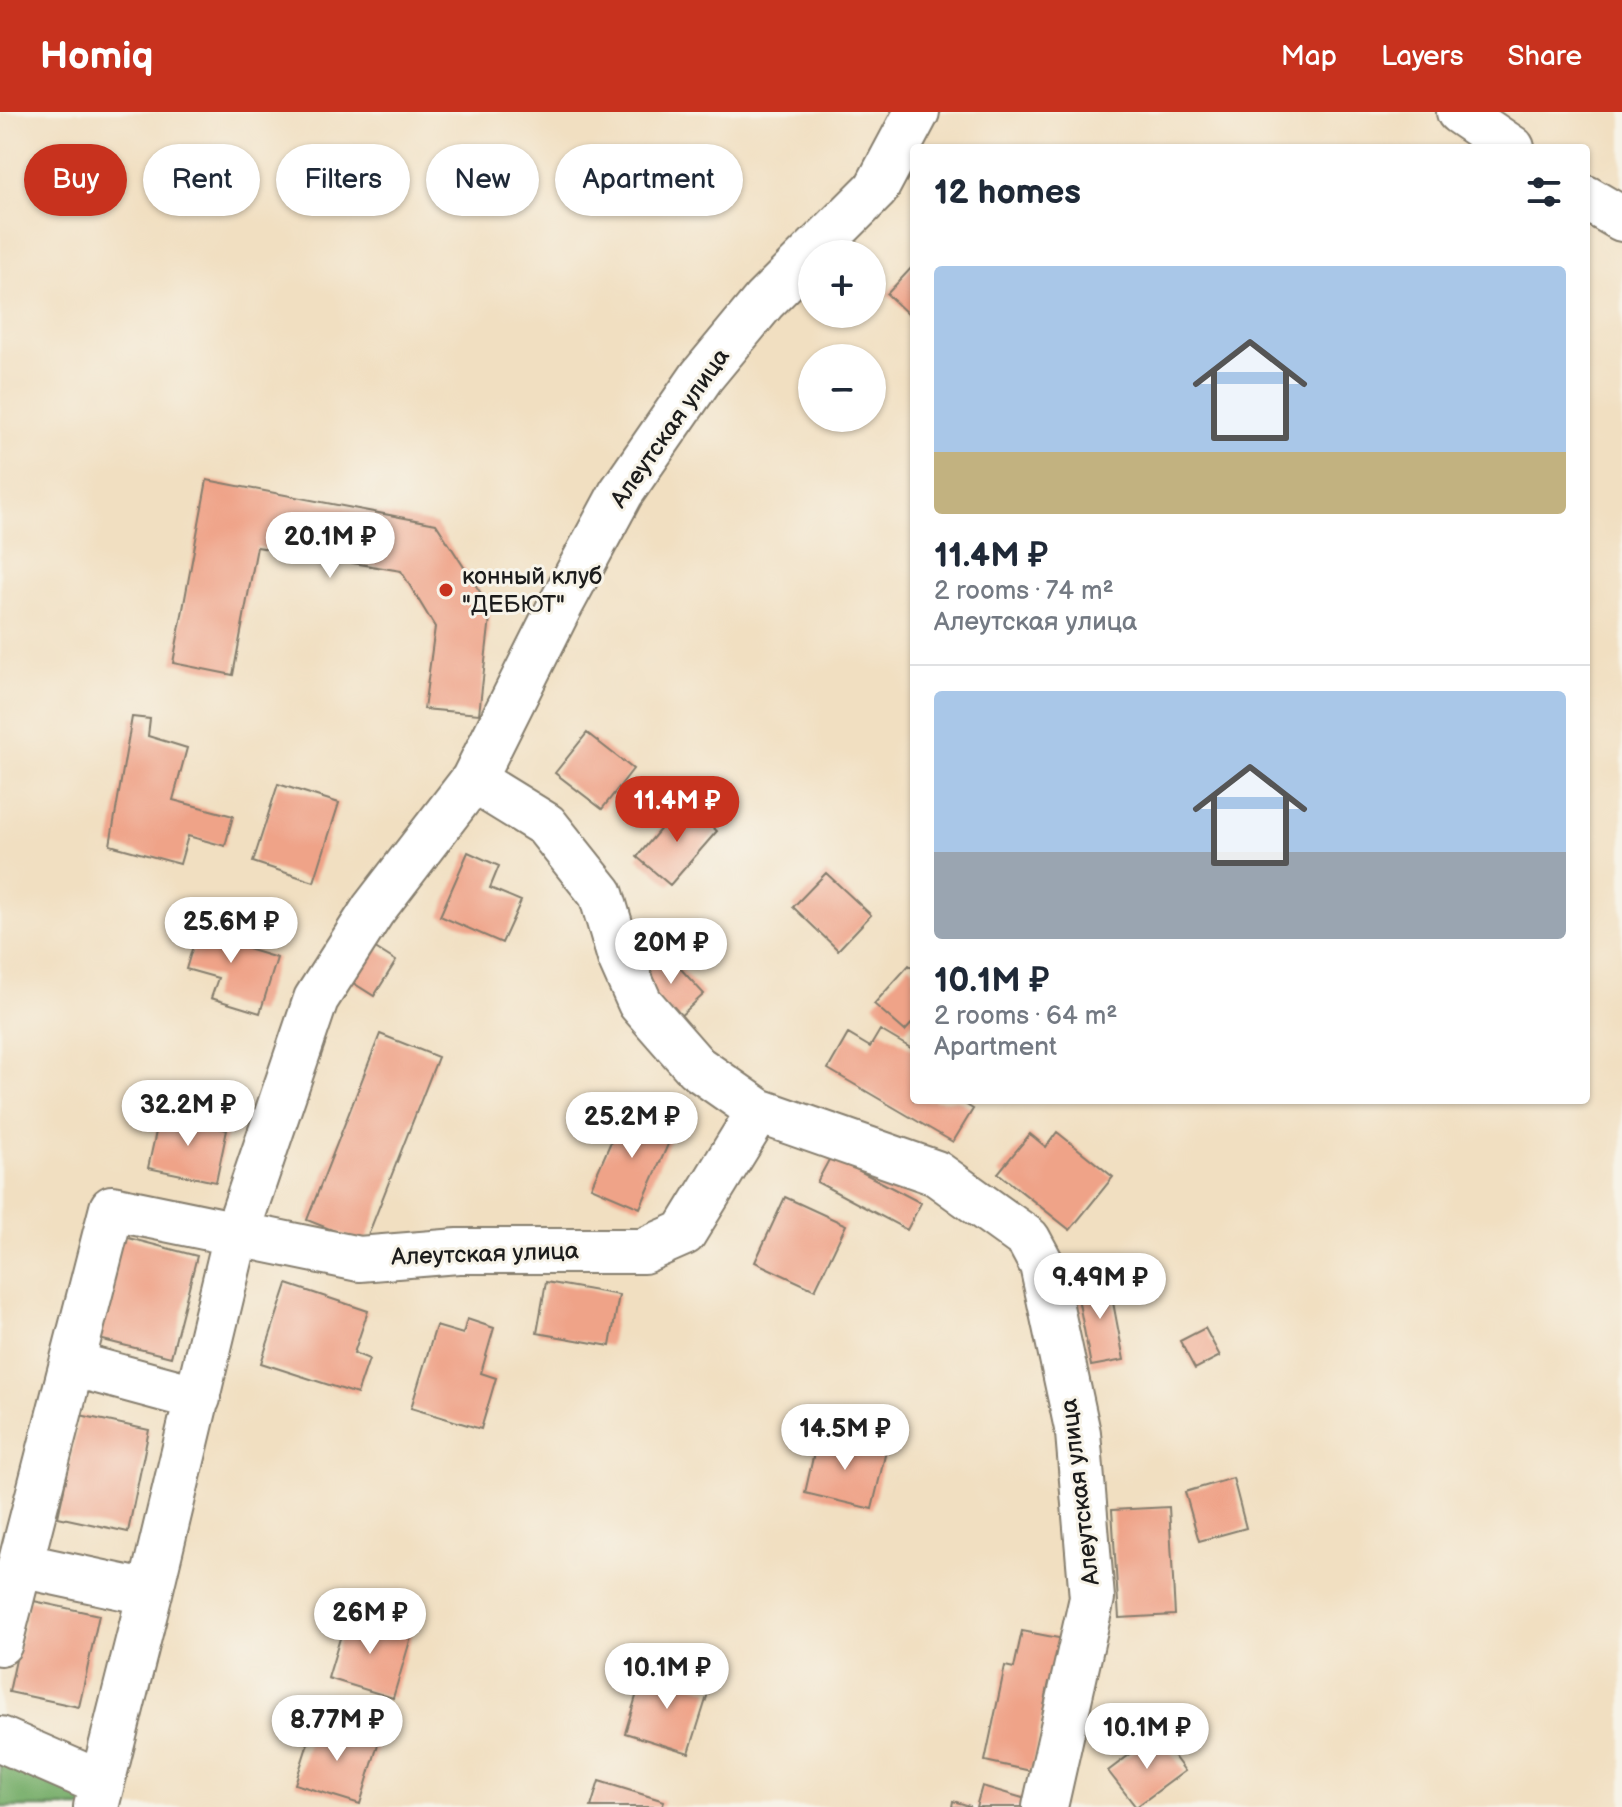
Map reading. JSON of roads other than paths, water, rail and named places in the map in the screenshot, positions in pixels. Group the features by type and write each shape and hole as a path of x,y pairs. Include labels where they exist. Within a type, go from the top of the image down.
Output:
{"street":[{"name":"Алеутская улица","path":"98,1795 236,1235 316,999 373,910 473,780 621,493 702,376 764,301 876,189 917,112"},
{"path":"1459,112 1506,144"},
{"path":"1590,200 1622,219"},
{"name":"Алеутская улица","path":"473,780 546,825 601,894 620,958 640,1003 696,1067 759,1111 936,1173 1028,1239 1042,1265 1078,1433 1092,1598 1045,1807"},
{"name":"Алеутская улица","path":"236,1235 359,1259 458,1251 643,1251 684,1233 759,1111"},
{"path":"0,1643 112,1208 236,1235"},
{"path":"72,1364 198,1398"},
{"path":"20,1565 150,1593"},
{"path":"0,1739 98,1795"}],"place":[{"name":"конный клуб \"ДЕБЮТ\"","path":"446,590"}]}
